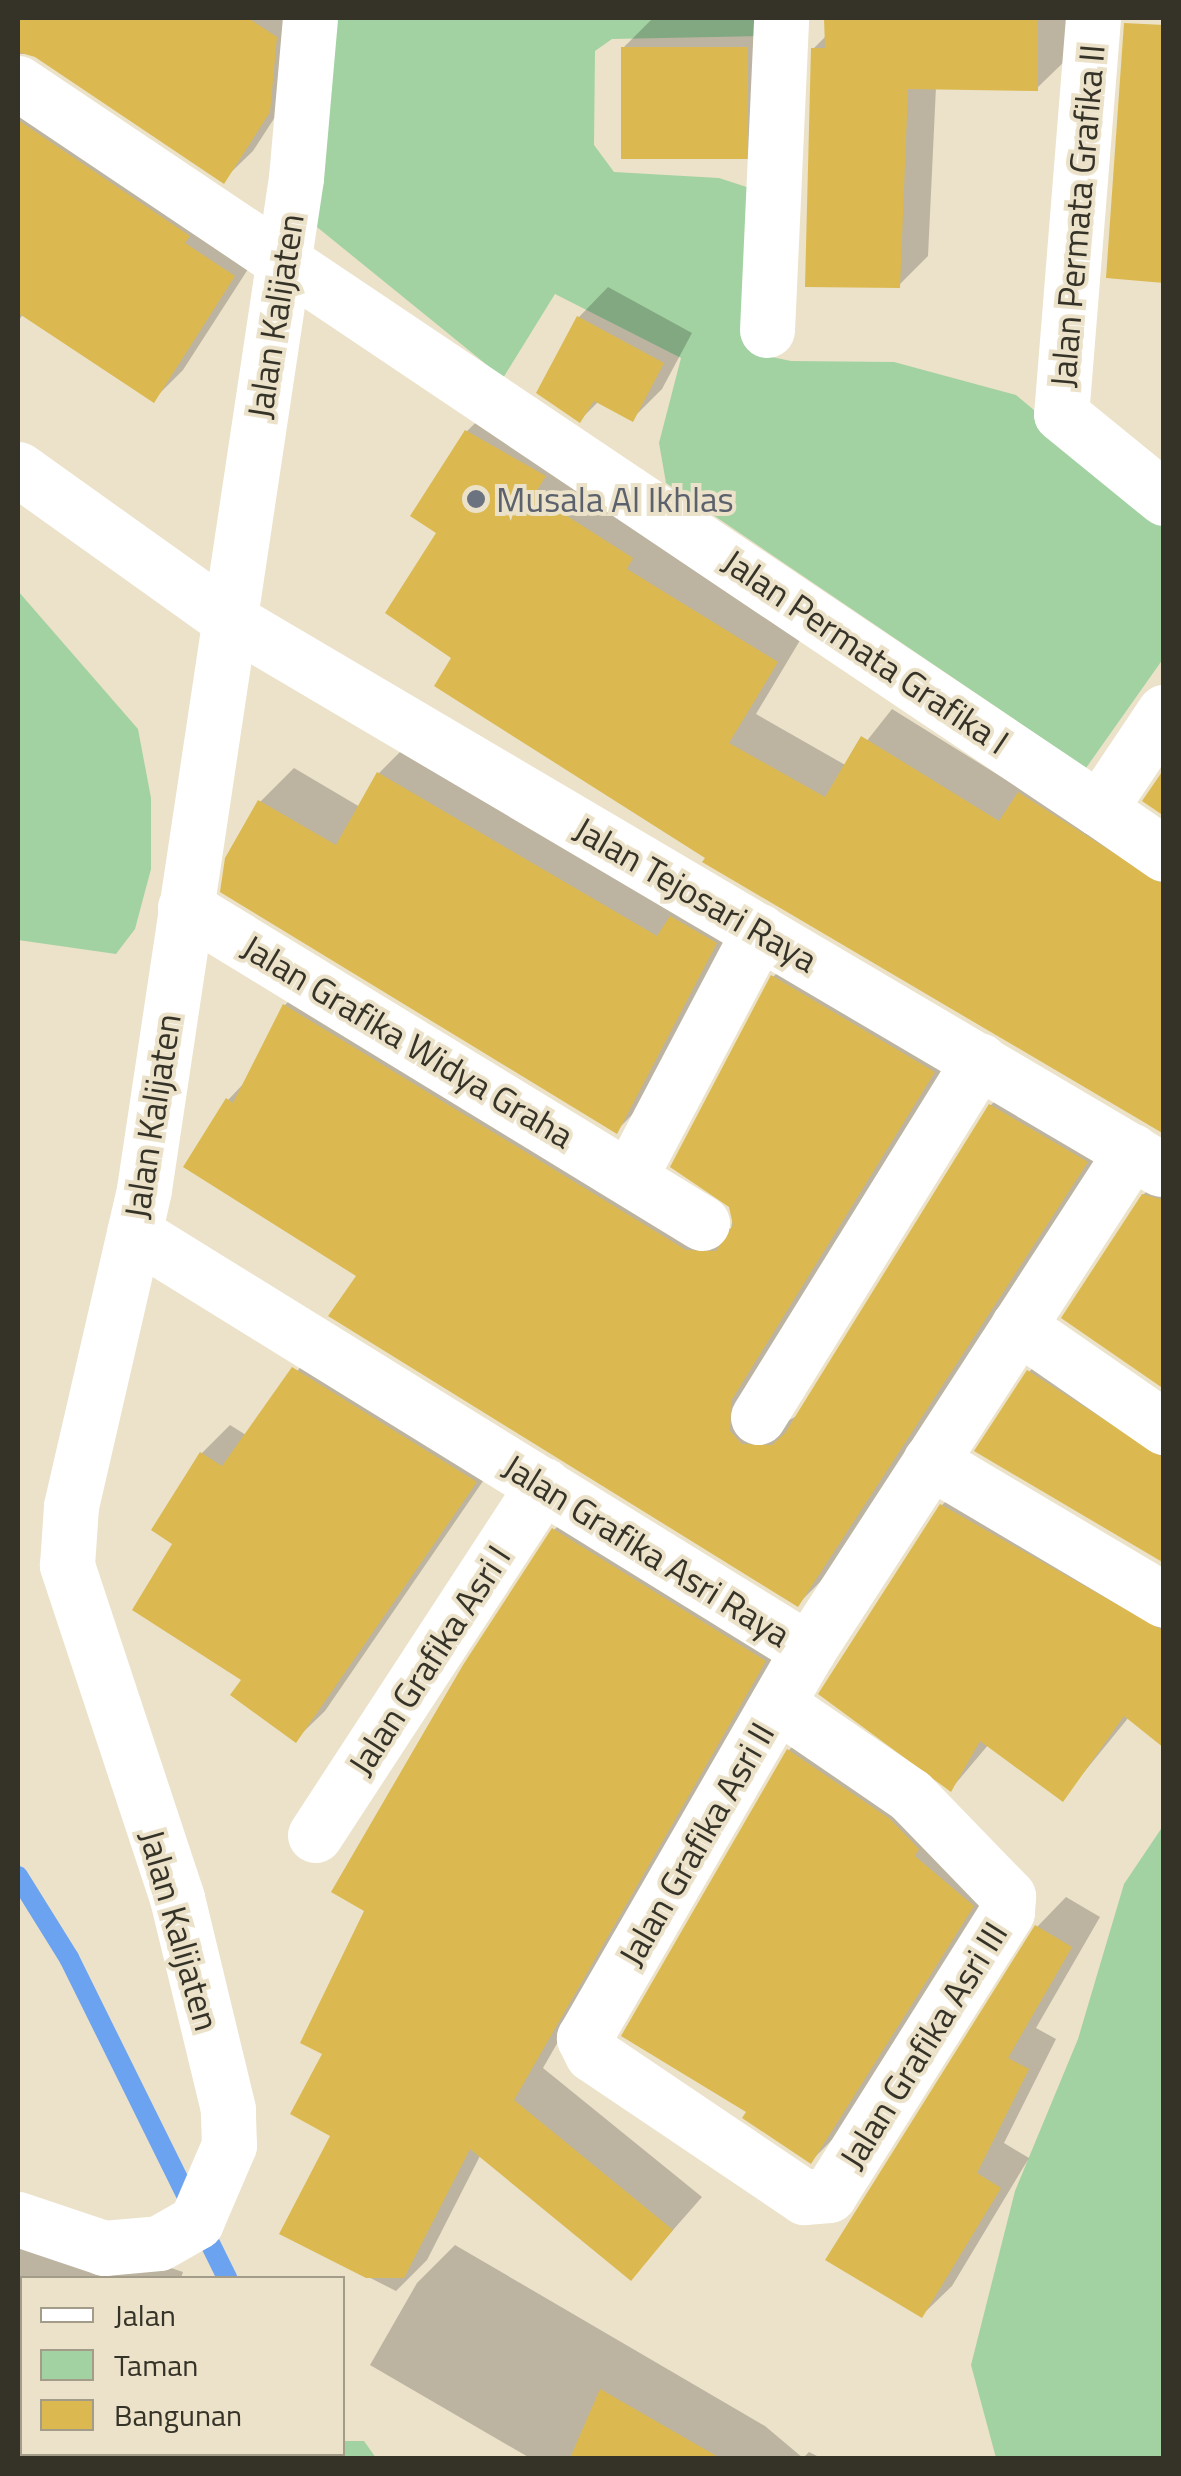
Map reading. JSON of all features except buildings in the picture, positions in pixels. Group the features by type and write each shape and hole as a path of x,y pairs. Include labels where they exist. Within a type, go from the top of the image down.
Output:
{"street":[{"name":"Jalan Kalijaten","path":"18,2219 104,2248 159,2242 196,2222 229,2145 228,2109 177,1898 67,1565 70,1506 134,1233 284,259 310,18"},
{"path":"767,330 781,18"},
{"name":"Jalan Permata Grafika II","path":"1093,18 1061,414 1164,498"},
{"name":"Jalan Permata Grafika I","path":"18,83 1164,854"},
{"name":"Jalan Tejosari Raya","path":"18,469 227,618 1148,1161"},
{"path":"1099,809 1164,712"},
{"name":"Jalan Grafika Widya Graha","path":"185,907 702,1223"},
{"path":"630,1176 759,931"},
{"path":"758,1416 979,1060"},
{"name":"Jalan Grafika Asri Raya","path":"134,1233 808,1650 1018,1326 1148,1161"},
{"path":"1018,1326 1164,1426"},
{"path":"930,1461 1164,1600"},
{"name":"Jalan Grafika Asri I","path":"315,1834 543,1485"},
{"name":"Jalan Grafika Asri II","path":"584,2038 808,1650"},
{"name":"Jalan Grafika Asri III","path":"584,2038 592,2054 804,2197 829,2195 1007,1912 1001,1883 910,1795 777,1704"}],"green space":[{"path":"331,18 766,18 765,36 612,39 595,51 594,145 614,172 719,178 762,192 757,354 791,361 894,362 1016,395 1163,518 1163,659 1086,768 666,483 659,443 681,358 555,294 503,378 312,223"},
{"path":"18,591 138,729 151,798 151,869 135,929 116,954 18,940"},
{"path":"1163,1826 1163,2458 996,2458 971,2365 1015,2191 1078,2039 1124,1884"},
{"path":"345,2441 364,2441 376,2458 222,2458 345,2456"}],"waterway":[{"path":"18,1876 69,1958 226,2276"}],"place":[{"name":"Musala Al Ikhlas","path":"476,499"}]}
